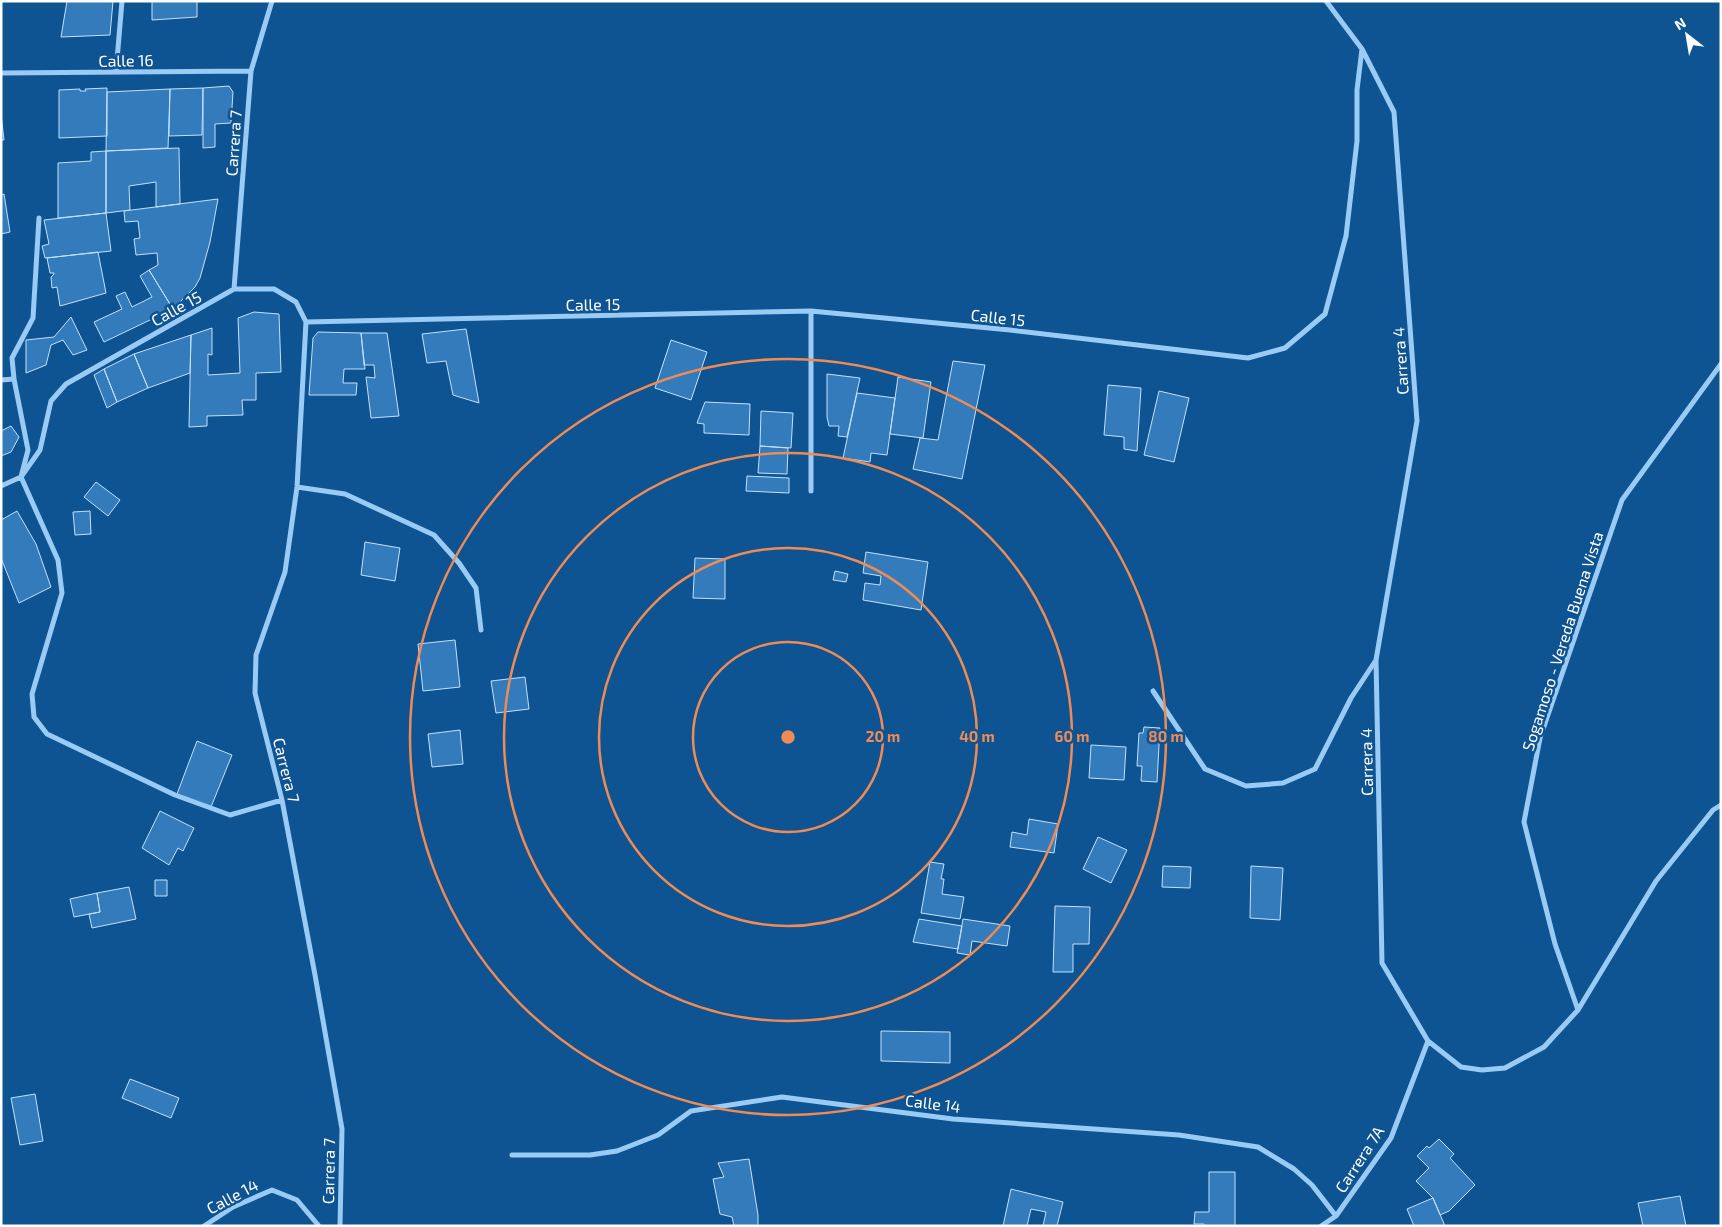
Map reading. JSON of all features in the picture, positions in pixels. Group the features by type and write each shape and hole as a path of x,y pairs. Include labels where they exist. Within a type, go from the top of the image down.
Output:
{"street":[{"path":"116,72 122,1"},
{"name":"Carrera 7","path":"234,289 251,70 272,1"},
{"name":"Carrera 4","path":"1326,1 1362,49 1394,112 1417,421 1376,660 1382,963 1428,1041 1461,1067 1482,1070 1505,1068 1544,1047 1578,1010 1656,881 1713,810 1721,805"},
{"name":"Calle 15","path":"21,477 40,450 51,401 66,384 234,289 274,289 296,302 306,322 810,312 1010,330 1248,358 1285,348 1325,314 1346,236 1357,141 1357,90 1362,49"},
{"name":"Calle 16","path":"1,74 251,70"},
{"path":"39,218 34,318 12,358 14,380 28,450 21,477 58,560 62,593 32,694 34,717 47,734 175,794 230,815 282,800"},
{"path":"810,312 811,491"},
{"name":"Carrera 7","path":"306,322 297,487 285,572 256,655 255,693 282,800 316,975 342,1128 340,1226"},
{"name":"Sogamoso - Vereda Buena Vista","path":"1578,1010 1555,944 1524,822 1540,738 1622,500 1721,364"},
{"path":"1,380 14,380"},
{"path":"1,486 21,477"},
{"path":"297,487 344,494 434,535 459,563 476,588 481,630"},
{"path":"1153,691 1205,769 1246,786 1283,783 1315,769 1351,698 1376,660"},
{"name":"Carrera 7A","path":"1321,1226 1336,1216 1391,1138 1428,1041"},
{"name":"Calle 14","path":"512,1155 590,1155 617,1151 658,1134 691,1111 782,1097 953,1119 1179,1135 1258,1147 1300,1174 1312,1185 1336,1216"},
{"name":"Calle 14","path":"204,1226 233,1207 272,1190 297,1200 319,1226"}],"building":[{"path":"67,1 113,1 110,35 61,37"},
{"path":"152,1 197,1 197,17 152,20"},
{"path":"229,86 233,92 231,123 215,124 215,147 203,148 203,88"},
{"path":"107,88 107,136 59,138 59,90 80,89 80,91 86,91 85,89"},
{"path":"203,88 202,135 169,136 170,89"},
{"path":"170,89 168,148 106,151 107,92"},
{"path":"1,114 4,140 1,140"},
{"path":"179,148 180,204 156,207 156,182 129,186 130,210 106,213 106,151"},
{"path":"106,151 106,213 58,218 58,163 91,161 91,152"},
{"path":"4,194 10,232 1,234 1,195"},
{"path":"218,199 210,242 200,278 195,287 173,309 149,270 158,265 157,253 136,255 134,239 140,238 138,221 125,222 124,211"},
{"path":"106,213 111,251 45,258 42,246 49,244 44,220"},
{"path":"98,252 106,293 60,306 57,287 52,288 51,277 54,273 50,273 47,258"},
{"path":"149,270 173,309 104,342 94,322 122,309 116,296 125,292 132,307 152,297 140,276"},
{"path":"254,312 279,314 281,372 256,373 256,400 242,400 243,415 207,416 207,426 189,427 191,335 212,328 212,355 208,354 208,375 240,373 238,318"},
{"path":"71,317 87,350 73,355 63,340 51,345 46,365 26,373 26,340 54,337"},
{"path":"466,329 479,403 453,395 446,361 427,363 422,334"},
{"path":"318,332 361,333 365,369 344,369 343,383 357,383 356,395 309,395 313,338"},
{"path":"361,333 387,333 399,416 371,418 366,377 375,378 374,365 364,365"},
{"path":"191,335 190,373 148,388 134,354"},
{"path":"671,340 707,352 691,400 655,388"},
{"path":"134,354 148,388 117,402 104,369"},
{"path":"953,361 985,365 962,479 913,469 920,438 938,440"},
{"path":"104,369 117,402 107,408 94,375"},
{"path":"827,374 860,378 847,437 838,436 839,426 829,426 827,417"},
{"path":"898,377 931,382 923,438 890,434"},
{"path":"1108,385 1141,388 1137,451 1124,449 1124,437 1104,435"},
{"path":"1159,391 1189,398 1174,462 1144,455"},
{"path":"857,393 895,398 887,455 871,453 870,462 843,458"},
{"path":"705,402 750,404 749,435 704,433 704,424 697,423"},
{"path":"761,411 793,413 791,448 760,446"},
{"path":"11,426 19,437 11,452 1,456 1,431"},
{"path":"760,446 788,448 787,474 758,473"},
{"path":"747,476 789,478 789,493 746,491"},
{"path":"96,482 120,500 108,516 84,497"},
{"path":"17,511 36,544 51,587 19,603 1,558 1,520"},
{"path":"90,511 91,534 75,535 73,512"},
{"path":"365,542 400,548 395,581 361,575"},
{"path":"866,552 928,562 921,610 863,600 865,583 880,585 881,576 863,573"},
{"path":"695,558 725,559 725,599 693,598"},
{"path":"835,571 848,574 846,582 833,580"},
{"path":"455,640 460,687 423,691 418,644"},
{"path":"525,677 529,709 496,713 491,681"},
{"path":"1144,727 1160,728 1157,782 1141,781 1142,766 1137,766 1139,733 1143,733"},
{"path":"460,730 463,764 432,767 428,734"},
{"path":"197,741 232,755 211,807 177,794"},
{"path":"1091,745 1126,747 1124,780 1089,778"},
{"path":"160,811 194,828 183,851 178,848 169,865 142,848"},
{"path":"1029,819 1058,824 1054,853 1010,847 1012,832 1027,835"},
{"path":"1098,837 1127,850 1111,883 1083,869"},
{"path":"930,862 944,864 941,879 944,879 942,894 964,897 960,919 921,913"},
{"path":"1163,866 1191,867 1190,888 1162,887"},
{"path":"1251,866 1283,868 1280,920 1250,918"},
{"path":"155,880 167,880 167,896 155,896"},
{"path":"129,887 136,919 92,928 89,914 100,912 97,893"},
{"path":"97,893 100,912 74,917 70,899"},
{"path":"1055,906 1090,907 1089,944 1073,944 1073,972 1053,972"},
{"path":"919,919 962,926 958,949 913,942"},
{"path":"963,919 1010,926 1007,946 972,941 970,955 957,953"},
{"path":"881,1031 950,1032 950,1063 881,1061"},
{"path":"130,1079 179,1098 171,1118 122,1098"},
{"path":"35,1094 43,1141 20,1145 11,1098"},
{"path":"1439,1139 1454,1154 1450,1158 1475,1185 1449,1211 1440,1215 1433,1198 1416,1181 1429,1168 1417,1156 1427,1146 1429,1148"},
{"path":"749,1159 758,1226 734,1226 732,1217 720,1214 713,1179 724,1177 718,1163"},
{"path":"1209,1172 1235,1172 1235,1226 1204,1226 1204,1224 1194,1224 1195,1212 1209,1212"},
{"path":"1011,1189 1063,1202 1057,1226 1043,1226 1046,1212 1031,1209 1027,1226 1003,1226"},
{"path":"1680,1196 1686,1226 1643,1226 1638,1203"},
{"path":"1433,1198 1445,1226 1414,1226 1407,1209"}]}
